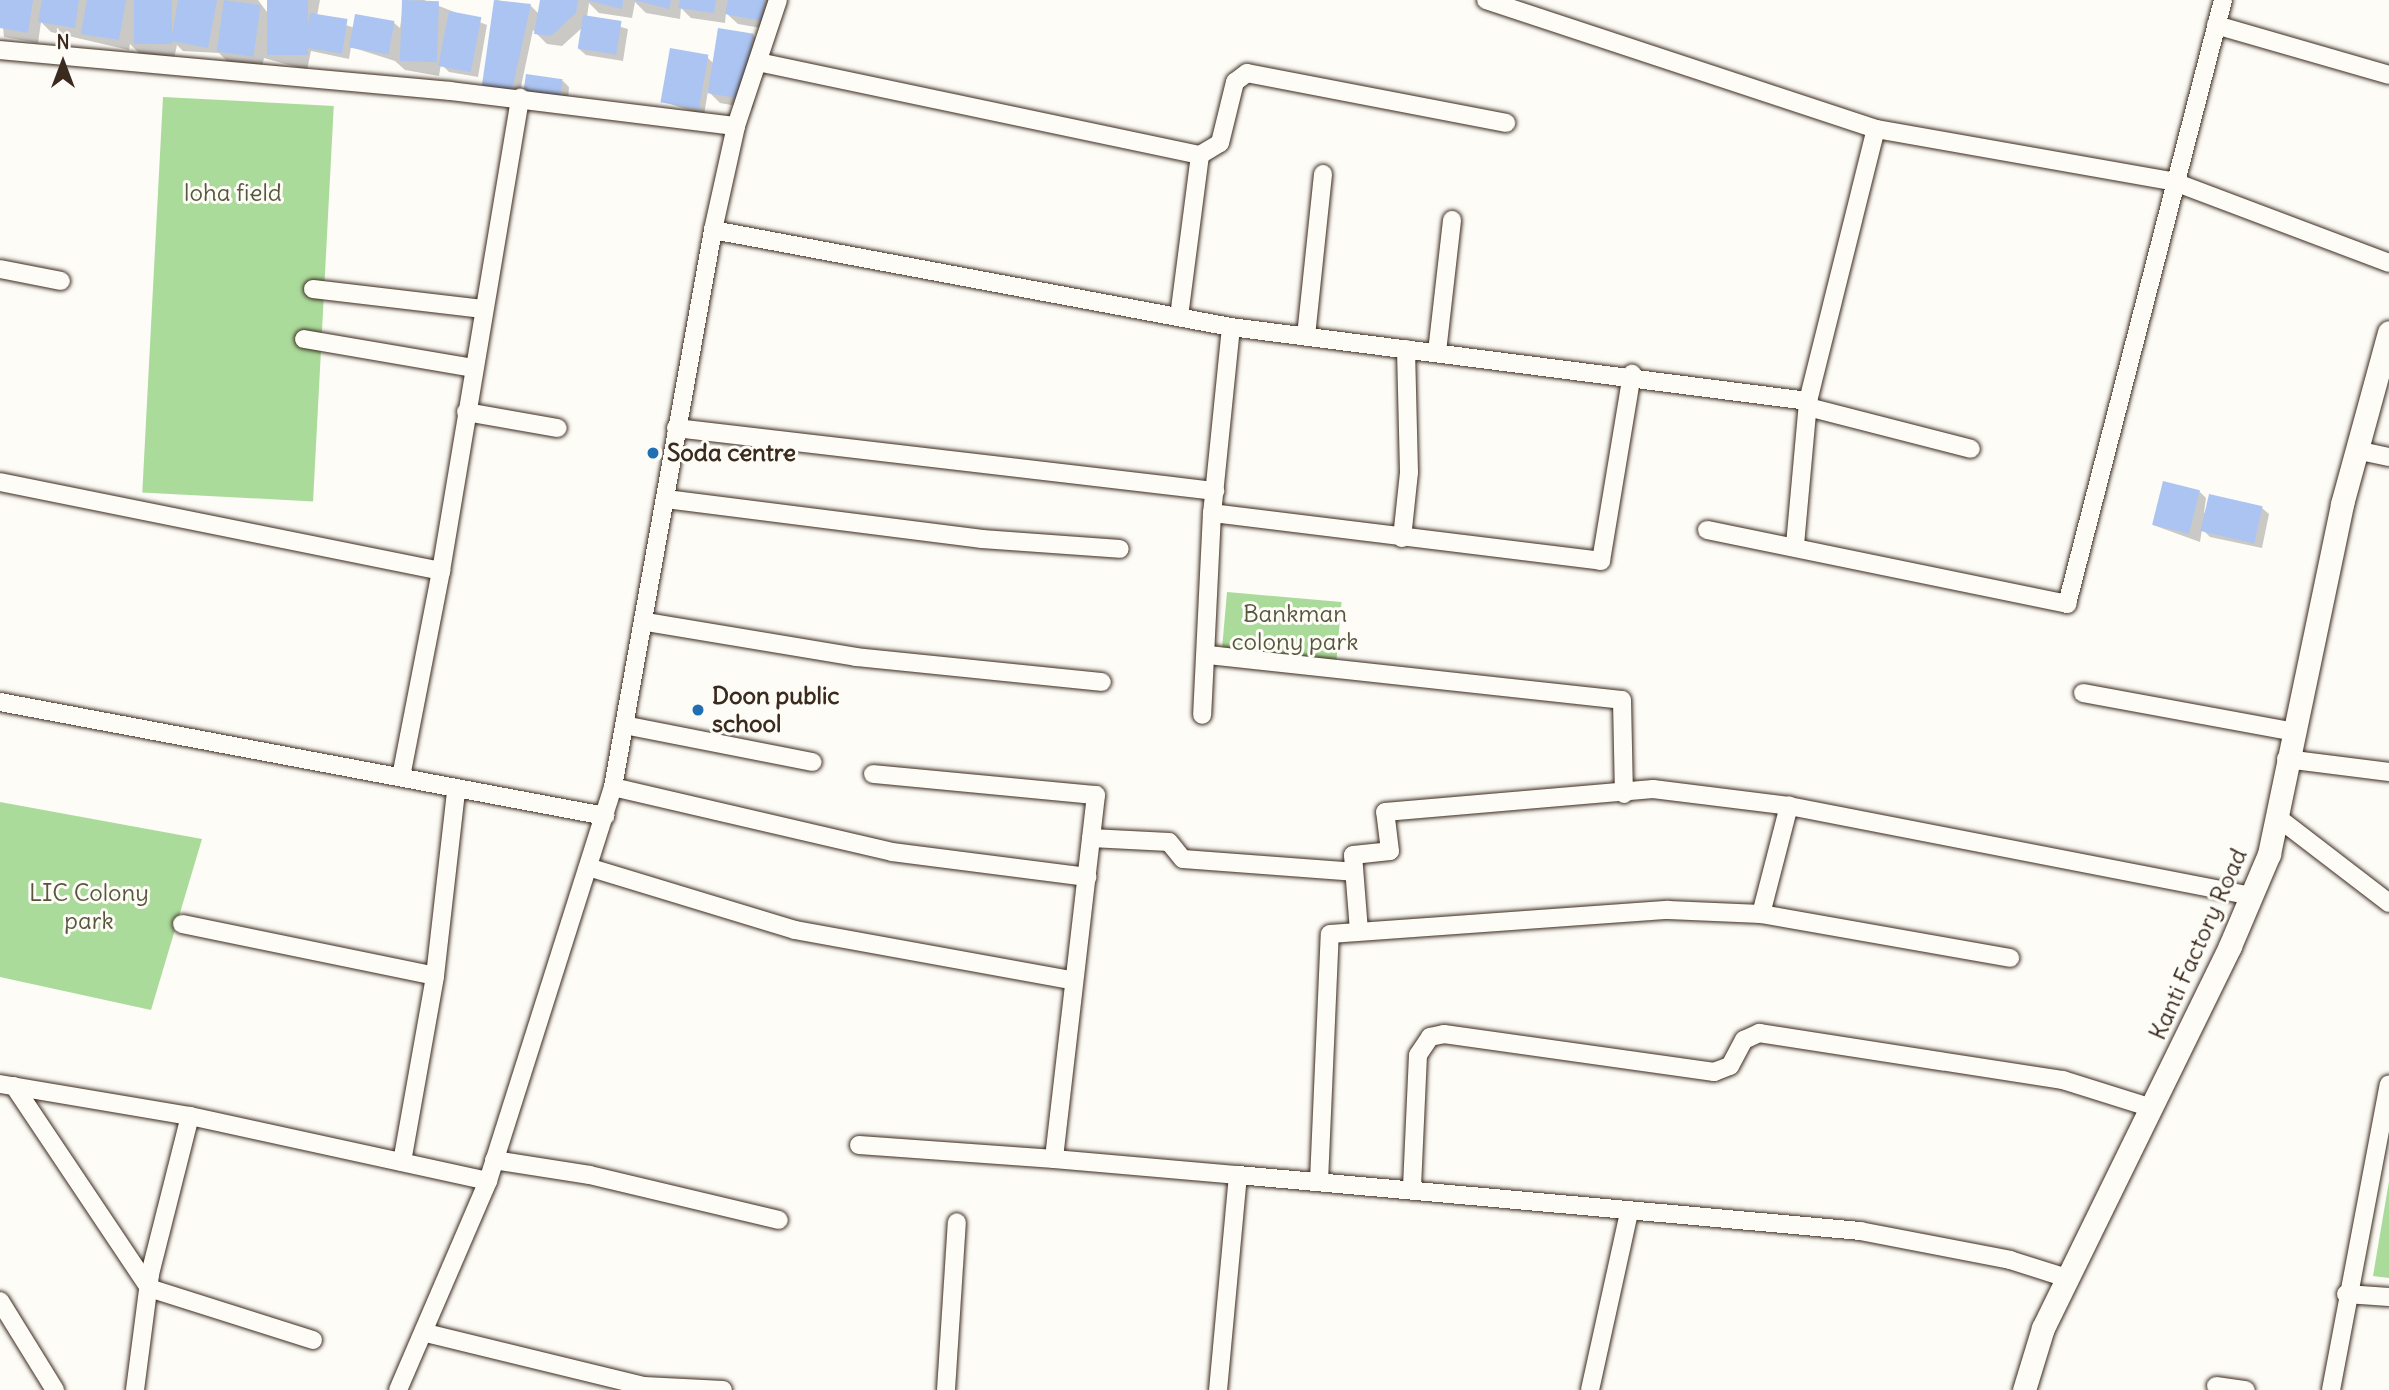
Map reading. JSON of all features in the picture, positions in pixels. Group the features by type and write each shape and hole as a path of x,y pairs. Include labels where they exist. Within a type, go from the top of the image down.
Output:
{"street":[{"path":"398,1390 426,1333 488,1181 613,787 629,726 676,428 713,230 736,126 778,0"},
{"path":"1486,0 1506,3 1876,129 2172,181 2389,262"},
{"path":"1706,530 1795,545 2067,604 2172,181 2223,0"},
{"path":"2216,25 2389,75"},
{"path":"0,50 520,99 736,126"},
{"path":"758,62 1200,155 1220,144 1234,82 1247,73 1506,123"},
{"path":"401,776 441,571 482,309 520,99"},
{"path":"1795,545 1808,404 1876,129"},
{"path":"1179,316 1200,155"},
{"path":"1306,335 1323,174"},
{"path":"1437,352 1452,220"},
{"path":"713,230 1231,327 1632,374 1808,404 1971,449"},
{"path":"0,269 61,281"},
{"path":"313,289 482,309"},
{"path":"1202,715 1208,655 1212,513 1231,327"},
{"name":"Kanti Factory Road","path":"2024,1390 2067,1278 2253,896 2277,817 2290,731 2356,450 2389,332"},
{"path":"304,339 473,368"},
{"path":"1402,538 1409,472 1406,349"},
{"path":"1212,513 1601,561 1632,374"},
{"path":"466,412 558,428"},
{"path":"676,428 1215,491"},
{"path":"2356,450 2389,457"},
{"path":"0,482 441,571"},
{"path":"666,499 982,539 1120,549"},
{"path":"647,622 856,657 1102,682"},
{"path":"1208,655 1622,700 1624,794"},
{"path":"2082,693 2290,731"},
{"path":"0,702 401,776 456,791 605,816"},
{"path":"629,726 812,762"},
{"path":"2286,759 2389,772"},
{"path":"873,774 1096,795 1087,877 1070,980 1054,1159"},
{"path":"613,787 892,852 1087,877"},
{"path":"1359,931 1353,855 1390,850 1385,812 1624,794 1653,789 1789,806 2253,896"},
{"path":"402,1162 435,976 456,791"},
{"path":"1761,914 1789,806"},
{"path":"2277,817 2389,903"},
{"path":"1091,838 1169,842 1183,859 1354,872"},
{"path":"588,867 795,930 1070,980"},
{"path":"1319,1181 1330,934 1604,912 1761,914 2010,958"},
{"path":"183,924 435,976"},
{"path":"1412,1187 1418,1055 1430,1037 1444,1034 1714,1072 1730,1066 1744,1040 1759,1032 2063,1080 2152,1108"},
{"path":"2331,1390 2346,1294 2389,1084"},
{"path":"7,1085 190,1116 488,1181"},
{"path":"7,1085 149,1288 313,1339"},
{"path":"135,1390 149,1288 190,1116"},
{"path":"859,1145 1412,1187 1629,1213 1860,1231 2010,1260 2067,1278"},
{"path":"494,1160 590,1175 779,1220"},
{"path":"1218,1390 1238,1175"},
{"path":"1590,1390 1629,1213"},
{"path":"946,1390 957,1222"},
{"path":"2346,1294 2389,1297"},
{"path":"0,1301 55,1390"},
{"path":"426,1333 644,1386 723,1390"},
{"path":"2216,1386 2246,1390"}],"green space":[{"name":"loha field","path":"163,97 334,106 313,501 142,492"},
{"name":"Bankman colony park","path":"1227,592 1342,602 1336,661 1222,651"},
{"name":"LIC Colony park","path":"0,802 202,839 151,1010 0,977"},
{"path":"2389,1181 2389,1278 2373,1276"}],"building":[{"path":"0,0 33,0 28,33 0,28"},
{"path":"42,0 79,0 75,28 38,22"},
{"path":"87,0 126,0 119,40 81,34"},
{"path":"134,0 172,0 172,44 134,44"},
{"path":"178,0 217,0 208,48 171,41"},
{"path":"224,0 261,5 253,57 217,51"},
{"path":"267,0 308,0 308,55 267,55"},
{"path":"402,0 439,1 437,62 400,61"},
{"path":"494,0 531,4 512,90 482,85"},
{"path":"540,0 578,0 576,13 551,36 534,34"},
{"path":"587,0 623,0 622,9"},
{"path":"634,0 671,0 669,9"},
{"path":"680,0 716,0 714,13 678,8"},
{"path":"728,0 765,0 762,21 725,14"},
{"path":"449,11 481,17 471,72 438,66"},
{"path":"310,13 348,19 342,54 305,48"},
{"path":"355,14 394,21 388,54 349,47"},
{"path":"583,15 622,21 616,55 578,49"},
{"path":"718,28 754,34 743,99 708,93"},
{"path":"670,48 708,55 699,109 660,102"},
{"path":"526,74 563,79 560,96 524,91"},
{"path":"2163,481 2200,490 2189,534 2152,525"},
{"path":"2209,494 2263,506 2254,543 2200,531"}],"place":[{"name":"Soda centre","path":"653,453"},
{"name":"Doon public school","path":"698,710"}]}
